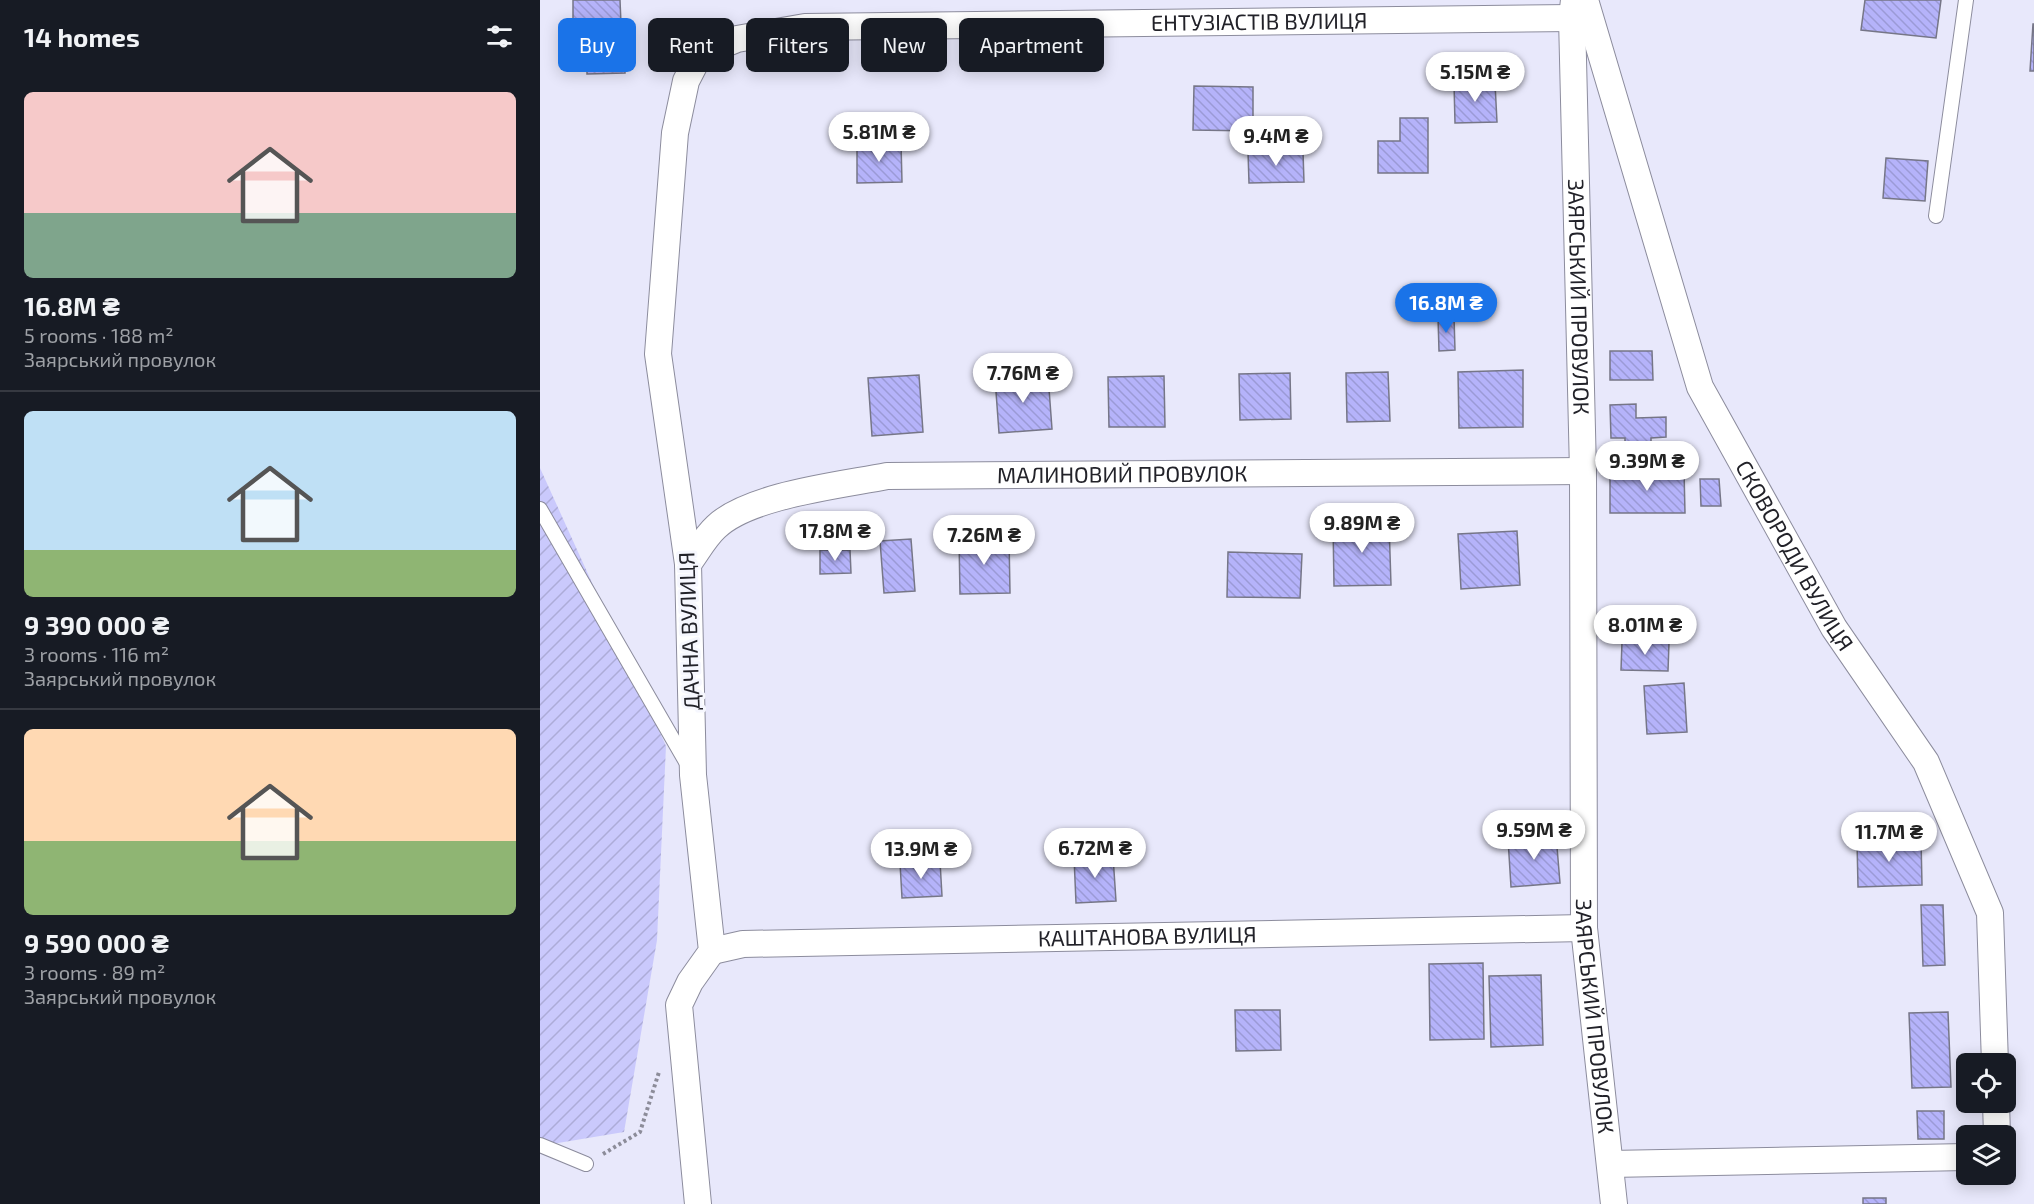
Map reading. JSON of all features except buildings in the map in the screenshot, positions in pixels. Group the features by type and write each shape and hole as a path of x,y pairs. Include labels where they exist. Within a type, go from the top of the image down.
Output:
{"street":[{"name":"ЕНТУЗІАСТІВ ВУЛИЦЯ","path":"734,40 805,27 1577,6"},
{"name":"ЗАЯРСЬКИЙ ПРОВУЛОК","path":"1577,6 1583,471 1584,928 1614,1204"},
{"name":"СКОВОРОДИ ВУЛИЦЯ","path":"1577,6 1700,387 1834,628 1926,762 1990,913 1995,1053"},
{"name":"ДАЧНА ВУЛИЦЯ","path":"691,72 686,81 675,133 658,354 688,564 693,775 712,951"},
{"name":"МАЛИНОВИЙ ПРОВУЛОК","path":"688,564 716,527 739,512 784,496 887,476 1583,471"},
{"name":"КАШТАНОВА ВУЛИЦЯ","path":"712,951 743,944 1584,928"},
{"path":"698,1204 679,1005 690,982 712,951"},
{"path":"1610,1164 1956,1157"}],"lane":[{"path":"1936,216 1966,0"},
{"path":"540,509 693,775"},
{"path":"540,1145 586,1164"}],"path":[{"path":"586,1164 639,1132 662,1062"}],"shaded area":[{"path":"540,468 666,746 657,940 624,1132 540,1146"}]}
